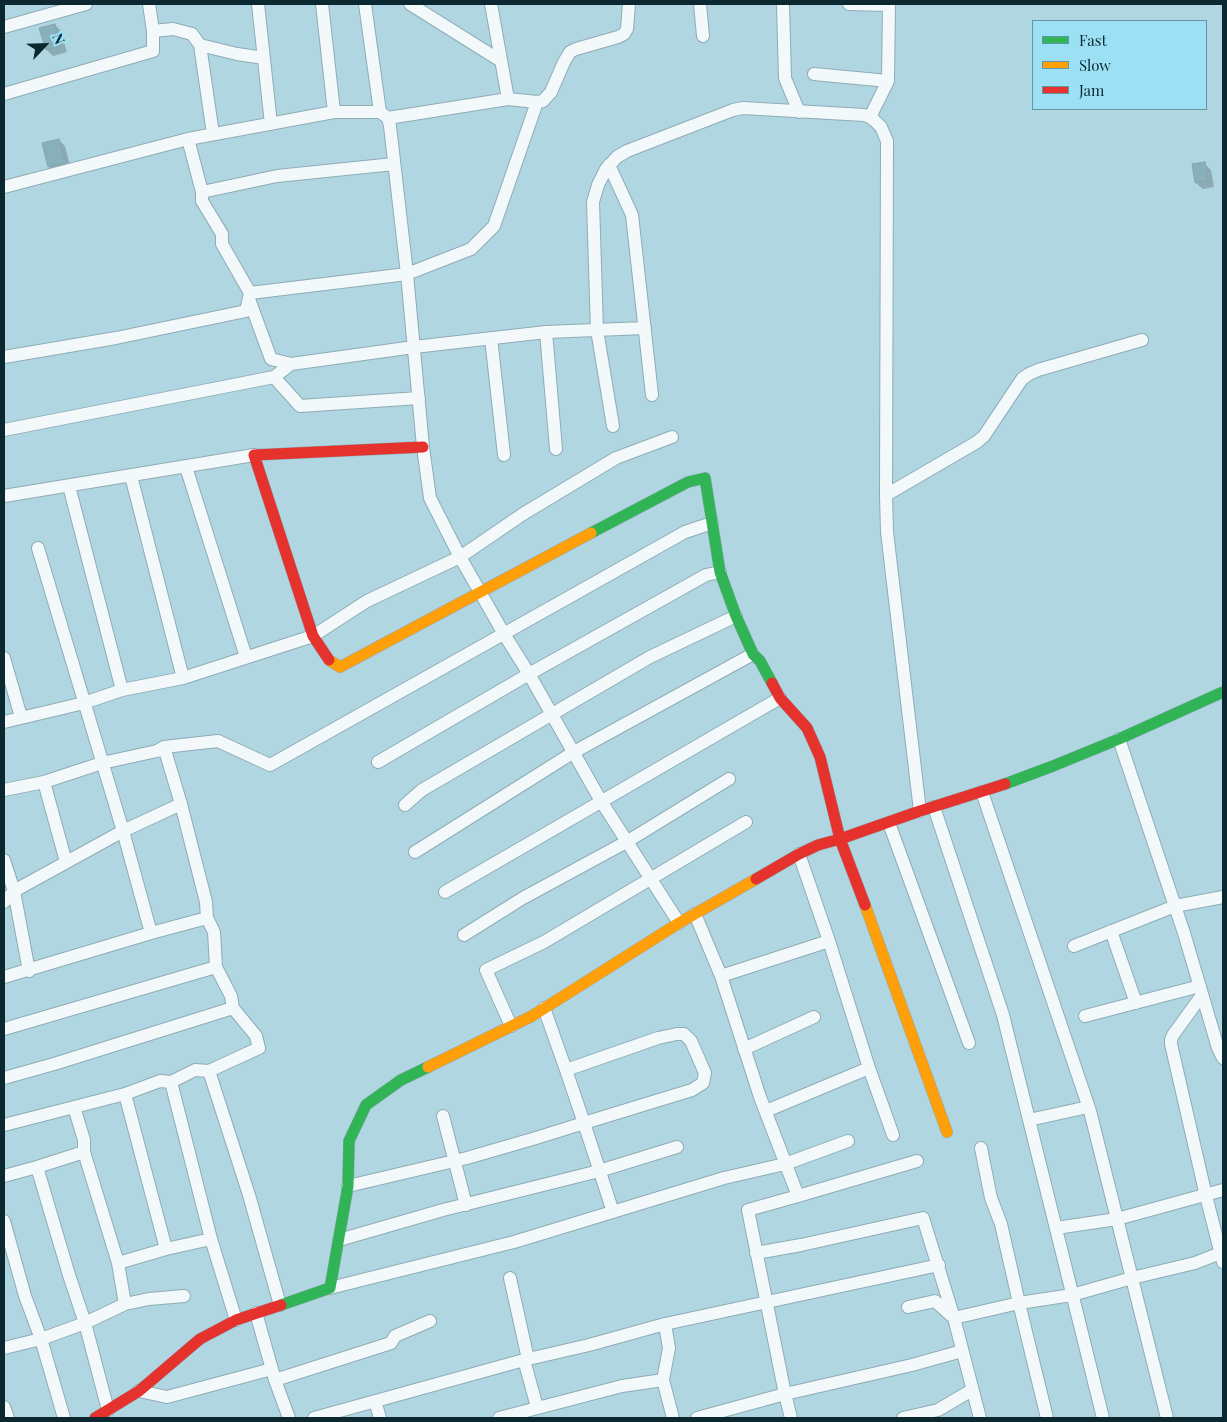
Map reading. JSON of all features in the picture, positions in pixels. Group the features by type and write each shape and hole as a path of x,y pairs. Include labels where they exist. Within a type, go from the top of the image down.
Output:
{"street":[{"path":"4,27 86,4"},
{"path":"4,94 153,51 154,31 149,4"},
{"path":"258,4 271,124"},
{"path":"322,4 334,112"},
{"path":"365,4 384,115 390,126 407,274 423,448 430,498 460,557 601,801 679,923"},
{"path":"410,4 501,61"},
{"path":"491,4 508,99"},
{"path":"4,187 188,139 334,112 384,115 508,99 543,101 548,97 570,52 624,34 627,29 629,4"},
{"path":"700,4 703,36"},
{"path":"783,4 785,78 799,112"},
{"path":"848,4 889,4 888,81 870,117"},
{"path":"154,31 173,29 192,34 200,45 213,134"},
{"path":"200,45 264,58"},
{"path":"814,74 888,81"},
{"path":"250,295 407,274 471,249 494,226 537,102"},
{"path":"613,426 597,330 593,202 598,185 609,165 626,151 733,110 743,108 870,117 881,127 887,141 887,532 920,811"},
{"path":"188,139 202,192 202,200 222,234 222,244 250,295 271,359 291,364 414,347 546,332 644,328"},
{"path":"202,192 277,176 394,164"},
{"path":"609,165 632,215 652,395"},
{"path":"4,357 116,338 246,311 250,295"},
{"path":"546,332 556,449"},
{"path":"491,338 504,455"},
{"path":"886,495 977,442 984,436 1022,379 1029,374 1142,340"},
{"path":"4,430 274,377 291,364"},
{"path":"274,377 300,406 419,398"},
{"path":"4,722 84,703 122,690 184,678 313,636 367,601 460,557 523,514 616,458 672,437"},
{"path":"4,496 254,456 423,448"},
{"path":"254,456 313,636 327,658 340,667 688,482 705,478 720,572 736,616 753,654 760,661 780,698 807,728 820,757 840,839 947,1132"},
{"path":"186,467 246,657"},
{"path":"131,476 184,678"},
{"path":"69,486 122,690"},
{"path":"4,790 44,782 102,763 157,751 164,747 218,741 270,765 685,532 712,523"},
{"path":"38,548 123,831 151,933"},
{"path":"378,762 529,674 706,575 720,572"},
{"path":"405,804 422,790 650,657 736,616"},
{"path":"415,852 574,752 753,654"},
{"path":"4,658 21,717"},
{"path":"330,1288 348,1186 350,1141 366,1105 401,1080 544,1008 679,923 818,845 982,792 1053,766 1119,739 1223,692"},
{"path":"445,892 780,698"},
{"path":"1119,739 1175,906 1218,1048 1223,1058"},
{"path":"4,1125 125,1094 160,1081 171,1082 195,1070 209,1071 259,1048 256,1036 233,1008 231,996 216,967 214,932 207,918 206,902 181,804 164,747"},
{"path":"464,935 523,898 628,841 729,779"},
{"path":"44,782 66,862"},
{"path":"982,792 1088,1107 1167,1418"},
{"path":"4,902 14,891 66,862 123,831 181,804"},
{"path":"934,807 1001,1007 1103,1418"},
{"path":"511,1026 486,970 544,942 746,822"},
{"path":"889,823 969,1043"},
{"path":"799,854 869,1068 893,1135"},
{"path":"4,860 14,891 29,971"},
{"path":"1074,946 1175,906 1223,897"},
{"path":"695,914 721,976 744,1049 798,1196"},
{"path":"4,977 207,918"},
{"path":"1111,931 1136,1003"},
{"path":"721,976 829,941"},
{"path":"4,1029 216,967"},
{"path":"1085,1016 1136,1003 1201,991"},
{"path":"954,1318 1019,1303 1072,1295 1222,1256 1219,1231 1206,1196 1171,1040 1201,991"},
{"path":"4,1078 233,1008"},
{"path":"544,1008 613,1212"},
{"path":"744,1049 814,1017"},
{"path":"348,1186 454,1161 692,1090 703,1084 705,1073 691,1041 684,1034 658,1038 566,1070"},
{"path":"766,1111 869,1068"},
{"path":"209,1071 249,1195 280,1305"},
{"path":"171,1082 211,1240 236,1320"},
{"path":"125,1094 166,1248"},
{"path":"74,1107 84,1140 84,1152 118,1263 125,1304"},
{"path":"1029,1120 1088,1107"},
{"path":"443,1116 466,1205"},
{"path":"95,1418 138,1391 200,1339 236,1320 330,1288 514,1242 724,1178 785,1164 848,1141"},
{"path":"339,1240 678,1147"},
{"path":"981,1148 991,1198 1001,1224 1047,1418"},
{"path":"4,1176 84,1152"},
{"path":"791,1418 748,1210 917,1161"},
{"path":"37,1167 85,1323 108,1410"},
{"path":"1056,1228 1117,1219 1223,1190"},
{"path":"756,1253 802,1245 923,1218 939,1265 980,1418"},
{"path":"4,1221 24,1296 41,1339 64,1418"},
{"path":"118,1263 166,1248 211,1240"},
{"path":"314,1418 665,1324 939,1265"},
{"path":"510,1278 537,1408"},
{"path":"4,1348 41,1339 85,1323 125,1304 184,1296"},
{"path":"908,1307 935,1301 954,1318"},
{"path":"256,1313 288,1418"},
{"path":"138,1391 167,1397 274,1374 391,1343 395,1336 430,1322"},
{"path":"665,1324 669,1348 663,1380 673,1418"},
{"path":"697,1418 785,1394 912,1365 962,1351"},
{"path":"499,1418 622,1386 663,1380"},
{"path":"904,1418 938,1410 972,1390"},
{"path":"375,1401 380,1418"},
{"path":"4,1407 8,1418"}],"building":[{"path":"55,24 62,46 46,50 39,28"},
{"path":"59,139 66,163 48,167 42,143"},
{"path":"1205,162 1208,181 1195,183 1192,164"}],"traffic: fast":[{"path":"591,533 688,482 705,478 720,572 736,616 753,654 760,661 772,683"},
{"path":"1005,784 1119,739 1223,692"},
{"path":"281,1305 330,1288 348,1186 349,1141 366,1105 401,1080 428,1067"}],"traffic: slow":[{"path":"329,660 340,667 591,533"},
{"path":"428,1067 532,1016 679,923 756,879"},
{"path":"865,905 947,1132"}],"traffic: jam":[{"path":"329,660 313,636 254,455 423,447"},
{"path":"772,683 780,698 807,728 820,757 840,839 865,905"},
{"path":"756,879 818,845 1005,784"},
{"path":"95,1418 139,1391 200,1339 236,1320 281,1305"}]}
